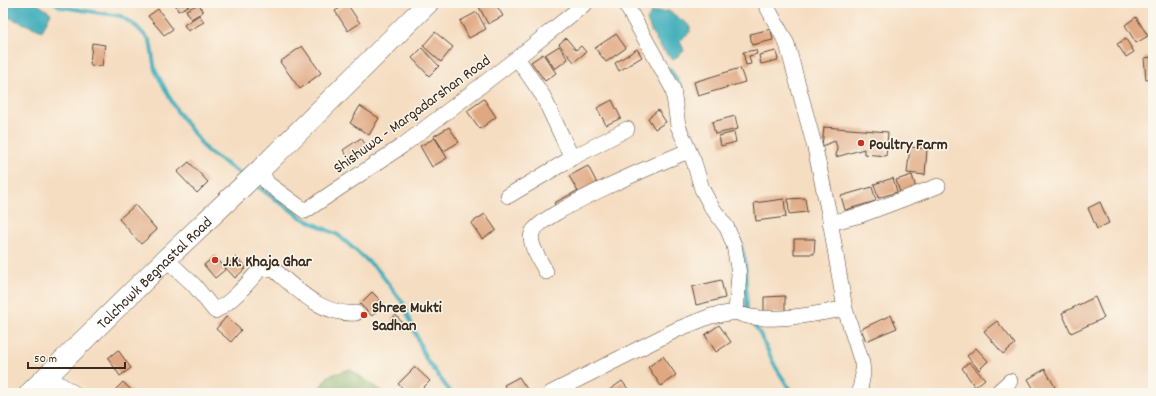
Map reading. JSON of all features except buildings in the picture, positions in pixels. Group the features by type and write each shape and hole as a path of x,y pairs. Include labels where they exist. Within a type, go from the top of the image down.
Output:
{"main road":[{"path":"261,169 428,3"},
{"name":"Talchowk Begnastal Road","path":"32,393 166,259 261,169"}],"street":[{"name":"Shishuwa - Margadarshan Road","path":"261,169 267,183 305,211 402,146 586,3"},
{"path":"626,3 673,89 678,126 694,162 702,189 711,206 727,228 734,245 744,315"},
{"path":"765,3 787,44 815,148 845,309 862,363 863,374 860,389 862,393"},
{"path":"517,58 543,96 572,158"},
{"path":"508,196 572,158 627,129"},
{"path":"546,272 530,240 532,230 546,218 622,179 688,151"},
{"path":"830,223 861,215 938,186"},
{"path":"166,259 194,285 215,311 224,306 250,282 260,269 272,268 321,306 348,314 356,313"},
{"path":"550,393 678,329 712,316 790,316 845,309"},
{"path":"997,393 1010,381"},
{"path":"32,393 47,391 56,382 74,393"}],"green space":[{"path":"350,369 384,393 316,393 328,376"}],"water":[{"path":"3,3 36,3 51,13 42,31 3,15"},
{"path":"669,11 690,26 690,32 680,40 684,51 673,60 657,42 647,20 652,12"}],"waterway":[{"path":"55,3 61,7 121,16 137,27 150,41 155,70 177,111 207,151 244,176"},
{"path":"670,69 681,89"},
{"path":"692,140 700,155 704,171"},
{"path":"254,184 302,218 338,235 378,270 403,303 426,359 451,393"},
{"path":"738,236 745,260 747,312"},
{"path":"752,321 759,332 775,366 792,393"}],"place":[{"name":"Poultry Farm","path":"861,143"},
{"name":"J.K. Khaja Ghar","path":"215,260"},
{"name":"Shree Mukti Sadhan","path":"364,315"}]}
